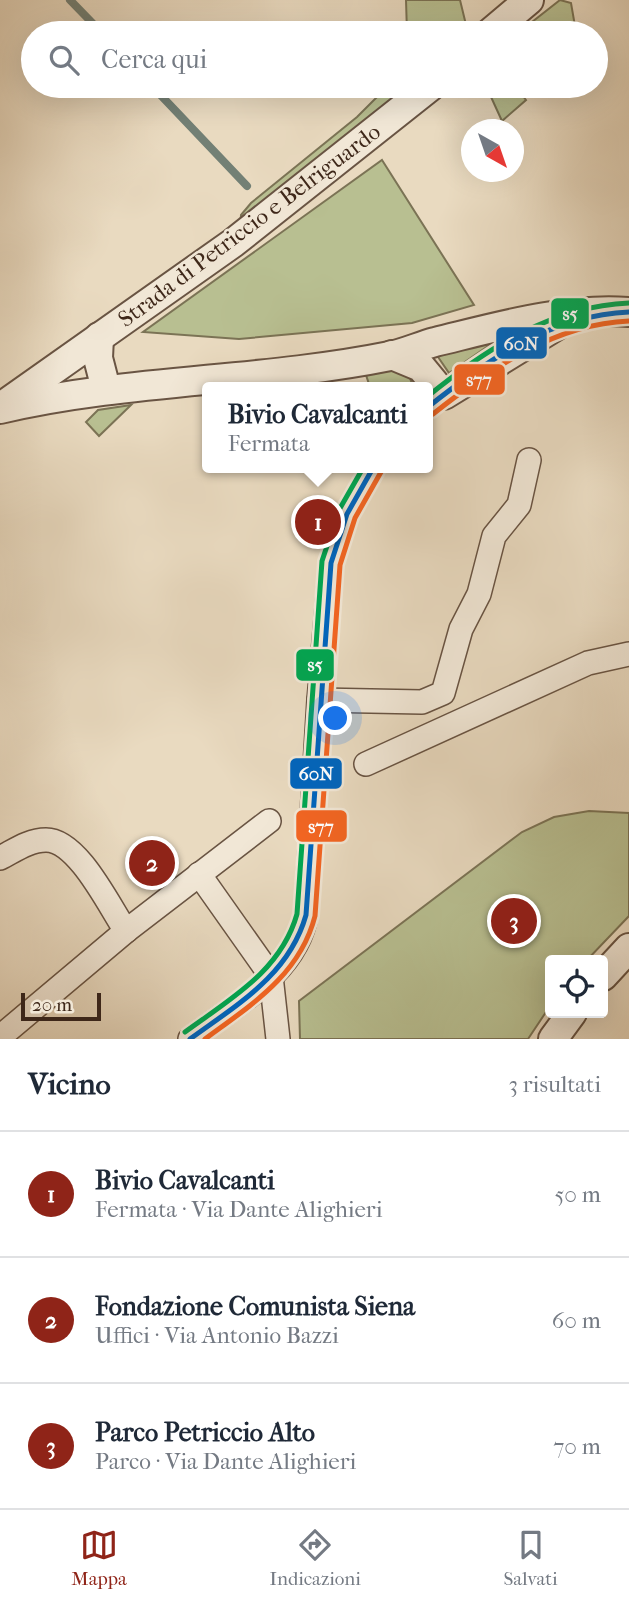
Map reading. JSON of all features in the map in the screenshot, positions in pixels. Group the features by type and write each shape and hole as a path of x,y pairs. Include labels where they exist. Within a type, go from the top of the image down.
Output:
{"street":[{"path":"504,21 529,0"},
{"name":"Strada di Petriccio e Belriguardo","path":"0,409 233,243 416,98"},
{"path":"106,389 286,371 393,355 437,341 552,316 615,313"},
{"path":"436,401 543,332 615,313"},
{"name":"Strada di Petriccio e Belriguardo","path":"0,409 106,389 97,358 99,337"},
{"path":"393,355 421,367 428,382"},
{"path":"319,700 422,702 443,693 461,629 479,594 494,536 519,505 529,460"},
{"path":"190,1039 271,976 290,955 302,935 306,915 319,700 333,556 355,497 370,473"},
{"path":"366,764 587,663 629,654"},
{"path":"0,1037 126,931 269,821"},
{"path":"0,858 37,841 63,844 75,854 126,931"},
{"path":"199,874 271,976 278,1039"},
{"path":"608,971 629,948"},
{"path":"553,1039 568,1018"}],"green space":[{"path":"406,0 460,0 465,21 407,21"},
{"path":"560,0 571,3 574,21 533,21"},
{"path":"376,98 395,98 240,227 241,215 251,203 357,117"},
{"path":"491,98 524,98 526,100 501,119"},
{"path":"382,160 474,305 412,323 239,339 143,332"},
{"path":"501,337 449,373 434,351"},
{"path":"397,368 408,372 411,382 368,382 365,372"},
{"path":"131,405 99,436 86,422 98,410"},
{"path":"589,811 629,813 629,916 592,955 545,955 545,1014 528,1039 300,1039 299,1001 522,832 554,817"}],"waterway":[{"path":"70,0 90,21"},
{"path":"163,98 247,186"}],"transit line":[{"name":"s5","path":"433,392 497,347 547,321 573,312 629,303"},
{"name":"60N","path":"433,403 497,357 547,331 601,315 629,312"},
{"name":"s77","path":"433,414 500,366 549,340 575,330 629,321"},
{"name":"s5","path":"185,1032 236,995 266,968 279,952 297,914 322,561 339,510 360,473"},
{"name":"60N","path":"190,1039 260,986 287,955 306,915 331,563 347,514 370,473"},
{"name":"s77","path":"205,1039 256,1001 286,972 308,937 315,916 340,565 355,518 380,473"}],"place":[{"name":"Bivio Cavalcanti","path":"318,522"},
{"name":"Fondazione Comunista Siena","path":"152,863"},
{"name":"Parco Petriccio Alto","path":"514,921"}]}
